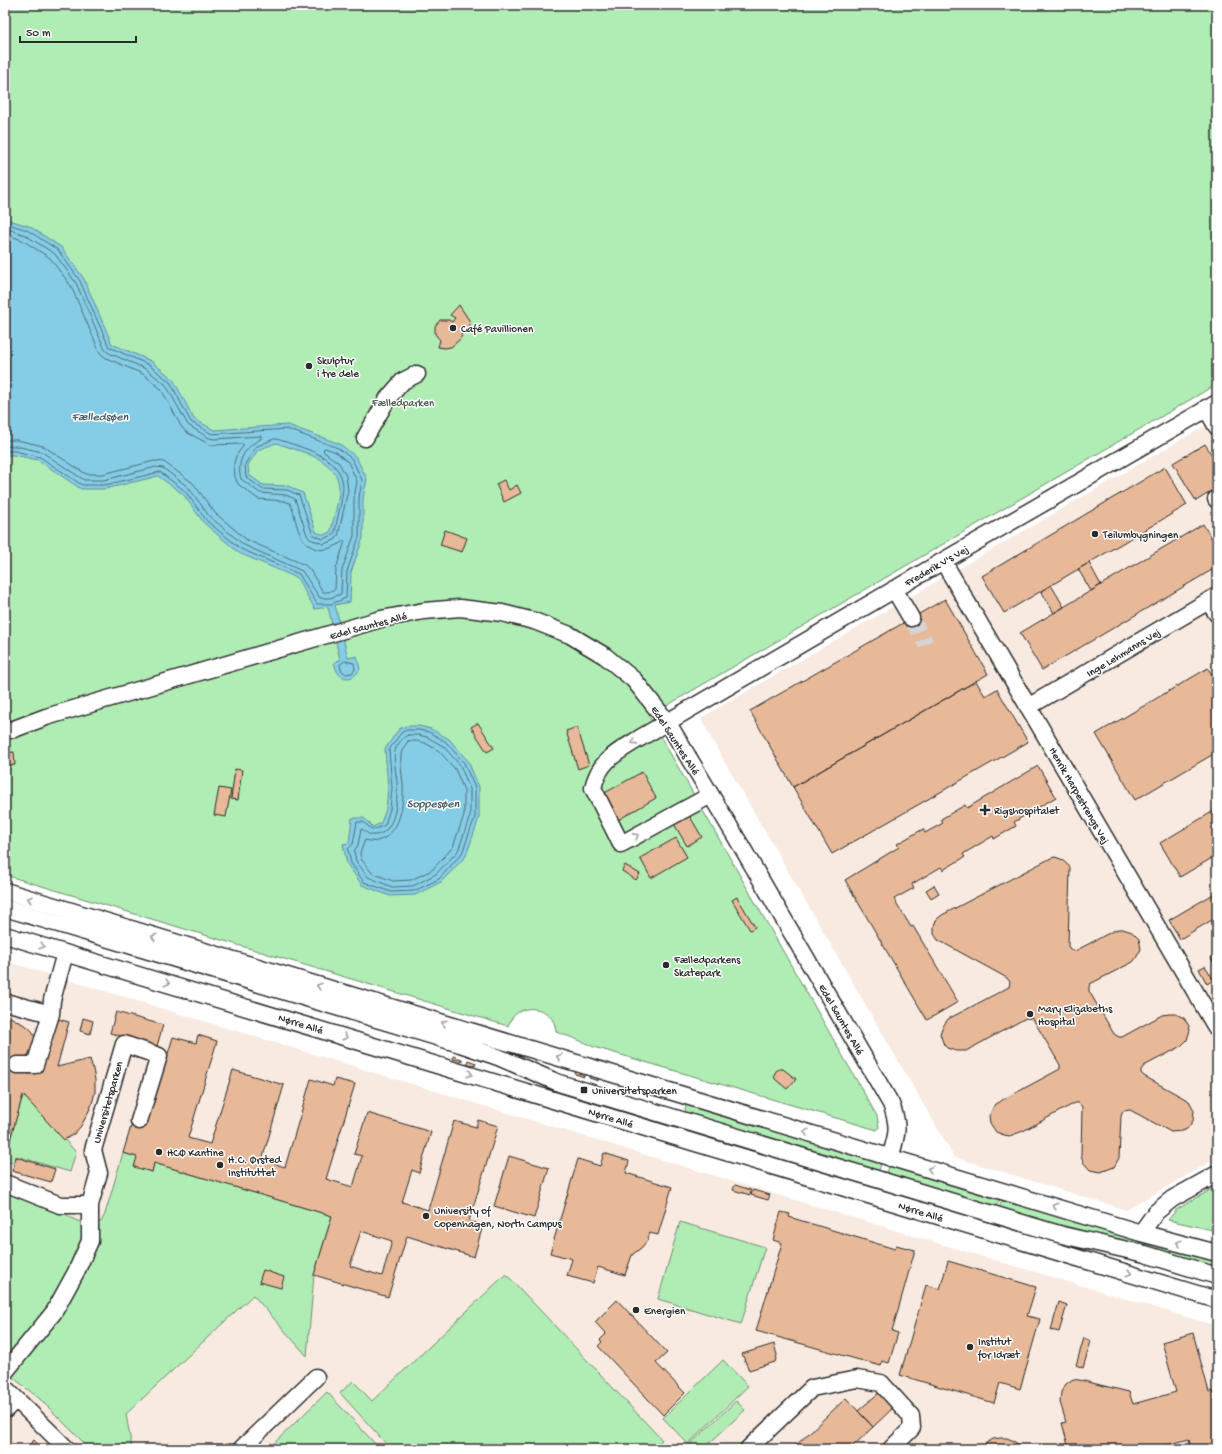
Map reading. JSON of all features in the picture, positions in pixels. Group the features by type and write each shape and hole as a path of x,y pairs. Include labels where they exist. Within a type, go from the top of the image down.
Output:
{"street":[{"path":"366,438 388,398 403,381 417,374"},
{"name":"Frederik V's Vej","path":"711,795 621,844 593,788 595,778 608,759 943,561 1212,405 1217,427"},
{"name":"Henrik Harpestrengs Vej","path":"943,561 1217,1030"},
{"path":"894,590 911,618"},
{"name":"Inge Lehmanns Vej","path":"1028,707 1214,604"},
{"name":"Edel Sauntes Allé","path":"5,731 14,729 46,716 381,619 424,611 460,608 502,613 534,621 570,635 605,656 634,680 668,723 891,1104 896,1118 898,1131 890,1158"},
{"name":"Edel Sauntes Allé","path":"5,720 46,716"},
{"path":"5,891 890,1158 1217,1253"},
{"path":"5,908 460,1044 498,1057 559,1083 1062,1235 1145,1254 1217,1276"},
{"name":"Nørre Allé","path":"5,935 1217,1300"},
{"path":"17,1065 35,1065 51,1014 52,1000 65,953"},
{"path":"9,1003 51,1014"},
{"name":"Universitetsparken","path":"5,1372 54,1312 76,1272 90,1241 90,1206 99,1173 93,1150 124,1044 159,1056 139,1121"},
{"path":"1141,1232 1156,1212 1172,1199 1217,1174"},
{"path":"5,1184 60,1205 90,1206"},
{"path":"241,1449 316,1377"},
{"path":"748,1449 812,1388 857,1379 881,1383 911,1416 912,1428 896,1444"},
{"path":"5,1410 11,1394 67,1449"}],"shaded area":[{"name":"Rigshospitalet","path":"1217,419 1217,1158 1126,1210 954,1157 712,740 701,718"},
{"name":"University of Copenhagen, North Campus","path":"5,961 917,1237 1217,1326 1217,1449 5,1449"}],"green space":[{"name":"Fælledparken","path":"5,5 1217,5 1217,384 649,716 877,1116 879,1127 877,1130 594,1047 556,1032 554,1023 549,1016 542,1011 526,1009 519,1012 512,1018 508,1026 5,875"},
{"path":"23,1095 76,1152 70,1172 16,1156 13,1163 5,1161"},
{"path":"691,1104 881,1163 879,1171 686,1113 686,1105"},
{"path":"123,1153 137,1157 142,1169 152,1172 154,1163 332,1216 314,1275 307,1356 253,1295 126,1414 132,1449 90,1449 41,1400 5,1371 5,1189 65,1213 78,1221 101,1222 105,1214"},
{"path":"889,1164 1000,1199 996,1207 886,1173"},
{"path":"1217,1186 1217,1231 1168,1220 1176,1210"},
{"path":"1003,1200 1155,1244 1217,1259 1217,1267 999,1207"},
{"path":"680,1222 765,1247 741,1324 658,1299"},
{"path":"506,1274 662,1440 653,1449 391,1449 340,1393 353,1381 372,1401"},
{"path":"723,1360 748,1386 688,1444 663,1418"},
{"path":"327,1392 380,1449 268,1449"},
{"path":"736,1401 745,1410 703,1449 685,1449"}],"water":[{"name":"Fælledsøen","path":"5,219 29,226 61,247 84,279 112,344 151,361 173,379 194,419 214,430 288,425 340,444 356,457 367,479 363,498 363,538 351,572 350,602 335,605 348,658 357,656 360,669 351,678 345,678 337,671 334,662 340,660 328,607 315,609 297,578 239,553 204,523 183,494 158,476 105,489 81,489 38,460 14,455 5,455","holes":["276,443 316,457 332,470 337,478 339,494 331,531 324,535 316,532 303,493 288,486 263,485 249,475 248,465 258,450"]},
{"name":"Soppesøen","path":"406,726 419,726 431,729 449,739 468,761 479,787 479,818 466,856 441,882 415,895 390,896 362,885 347,864 343,844 349,843 352,818 364,818 373,827 381,823 386,809 388,788 385,749 399,729"}],"building":[{"name":"Café Pavillionen","path":"459,305 469,320 471,330 462,330 461,338 451,347 438,347 440,340 435,334 435,326 440,320 449,320 452,322 455,318 450,315"},
{"path":"1205,444 1217,463 1217,488 1196,501 1173,463"},
{"name":"Teilumbygningen","path":"1165,467 1187,505 1004,613 982,576"},
{"path":"504,480 509,490 517,485 521,493 504,502 496,484"},
{"name":"Teilumbygningen","path":"1203,524 1217,548 1217,567 1042,670 1020,633"},
{"path":"445,530 467,538 462,552 440,545"},
{"path":"1089,563 1101,585 1091,591 1078,569"},
{"path":"1051,585 1064,607 1054,613 1041,591"},
{"path":"945,599 988,674 793,787 750,711"},
{"path":"1208,668 1217,684 1217,752 1135,800 1096,734"},
{"path":"976,681 985,696 997,689 1028,742 832,854 793,787"},
{"path":"478,723 494,748 487,752 471,727"},
{"path":"577,727 589,765 578,769 566,731"},
{"path":"14,752 15,765 5,766 5,753"},
{"path":"1038,766 1056,797 1014,822 1016,826 994,839 993,836 963,854 965,857 943,870 941,867 912,884 914,888 894,899 911,927 913,926 958,1002 927,1020 845,880 899,847 897,844 923,829 925,833 943,823 941,819 965,805 967,808"},
{"path":"235,769 242,770 238,800 231,799"},
{"path":"642,772 656,798 618,820 603,794"},
{"path":"219,788 231,790 226,817 214,815"},
{"path":"1217,809 1217,855 1180,877 1160,843"},
{"path":"689,815 702,837 687,846 674,824"},
{"path":"676,838 687,857 651,878 640,858"},
{"name":"Mary Elizabeths Hospital","path":"1055,857 1061,859 1070,867 1068,946 1070,949 1074,951 1077,950 1118,929 1132,932 1139,939 1141,949 1133,962 1090,984 1089,987 1089,991 1114,1034 1122,1037 1162,1015 1169,1014 1176,1014 1184,1018 1190,1030 1187,1040 1180,1047 1144,1066 1141,1073 1189,1101 1194,1110 1193,1121 1187,1129 1171,1132 1130,1110 1123,1111 1121,1116 1119,1158 1114,1167 1101,1172 1090,1170 1083,1162 1081,1156 1082,1107 1079,1103 1075,1103 1023,1131 1010,1136 996,1132 990,1123 989,1116 995,1104 1060,1069 1060,1065 1033,1019 1026,1018 966,1051 956,1051 947,1048 944,1045 940,1034 948,1019 1009,987 1010,982 1007,978 938,940 934,934 936,920 942,915"},
{"path":"625,865 640,874 636,880 622,871"},
{"path":"934,885 939,893 931,898 926,890"},
{"path":"1217,892 1217,917 1180,939 1169,920"},
{"path":"737,897 755,927 750,930 732,900"},
{"path":"1217,955 1217,968 1211,958"},
{"path":"1205,966 1214,980 1207,984 1199,969"},
{"path":"1217,991 1217,1000 1213,993"},
{"path":"116,1012 163,1025 157,1046 110,1033"},
{"path":"5,1014 28,1027 33,1032 35,1038 32,1052 21,1060 9,1060 7,1067 29,1074 40,1071 54,1018 69,1022 57,1067 90,1059 95,1080 95,1092 92,1104 81,1126 74,1134 64,1140 23,1095 5,1157"},
{"path":"83,1018 93,1021 90,1034 80,1031"},
{"name":"H.C. Ørsted Instituttet","path":"198,1035 217,1041 188,1138 210,1144 233,1070 284,1085 262,1160 285,1167 311,1079 333,1086 335,1079 355,1084 326,1179 353,1187 362,1156 354,1154 367,1113 431,1132 419,1173 412,1170 402,1202 428,1210 454,1121 476,1127 478,1120 498,1126 469,1221 483,1225 474,1257 407,1236 388,1297 314,1275 332,1216 154,1163 152,1172 134,1167 137,1157 123,1153 132,1123 146,1127 173,1037 196,1043","holes":["361,1231 392,1241 382,1276 350,1266"]},
{"path":"453,1056 462,1059 462,1061 453,1059"},
{"path":"468,1060 476,1063 475,1066 467,1063"},
{"path":"779,1069 783,1069 796,1079 787,1089 775,1079 774,1075"},
{"path":"576,1072 584,1074 584,1077 575,1074"},
{"path":"590,1076 598,1079 598,1081 589,1078"},
{"path":"604,1153 629,1161 626,1173 672,1187 658,1235 650,1233 647,1241 632,1255 625,1275 598,1267 593,1283 567,1276 572,1259 550,1253 578,1159 600,1166"},
{"path":"509,1156 549,1168 534,1218 494,1206"},
{"path":"16,1157 55,1169 51,1182 12,1171"},
{"path":"735,1185 751,1190 750,1195 733,1190"},
{"path":"753,1190 770,1195 768,1200 751,1195"},
{"path":"781,1212 790,1214 789,1217 895,1249 896,1245 915,1250 892,1331 898,1333 889,1363 882,1361 881,1366 756,1331 782,1243 773,1240"},
{"name":"Institut for Idræt","path":"948,1261 1036,1287 1027,1316 1040,1319 1020,1389 1000,1383 994,1403 900,1375 926,1285 940,1289"},
{"path":"263,1270 284,1277 281,1288 259,1282"},
{"path":"617,1300 667,1353 656,1363 685,1393 663,1415 598,1346 602,1342 600,1340 606,1334 595,1322"},
{"path":"1059,1302 1067,1305 1059,1332 1051,1330"},
{"path":"1193,1333 1209,1392 1212,1391 1217,1409 1217,1449 1191,1449 1189,1439 1153,1449 1069,1449 1062,1423 1066,1422 1060,1402 1061,1392 1066,1384 1073,1379 1129,1392 1133,1404 1176,1392 1162,1342"},
{"path":"1084,1338 1091,1341 1083,1368 1076,1365"},
{"path":"774,1344 777,1355 775,1362 749,1370 742,1354"},
{"path":"881,1391 895,1406 873,1427 858,1411"},
{"path":"846,1398 873,1427 850,1449 792,1449"},
{"path":"1007,1438 1014,1441 1023,1449 981,1449 986,1443 993,1439"},
{"path":"34,1440 42,1449 25,1449"}],"tunnel":[{"path":"911,618 926,644"}],"place":[{"name":"Café Pavillionen","path":"453,328"},
{"name":"Skulptur i tre dele","path":"309,366"},
{"name":"Teilumbygningen","path":"1095,534"},
{"name":"Rigshospitalet","path":"985,810"},
{"name":"Fælledparkens Skatepark","path":"666,965"},
{"name":"Mary Elizabeths Hospital","path":"1030,1014"},
{"name":"Universitetsparken","path":"584,1090"},
{"name":"HCØ Kantine","path":"159,1152"},
{"name":"H.C. Ørsted Instituttet","path":"220,1165"},
{"name":"University of Copenhagen, North Campus","path":"426,1216"},
{"name":"Energien","path":"636,1310"},
{"name":"Institut for Idræt","path":"970,1347"}]}
